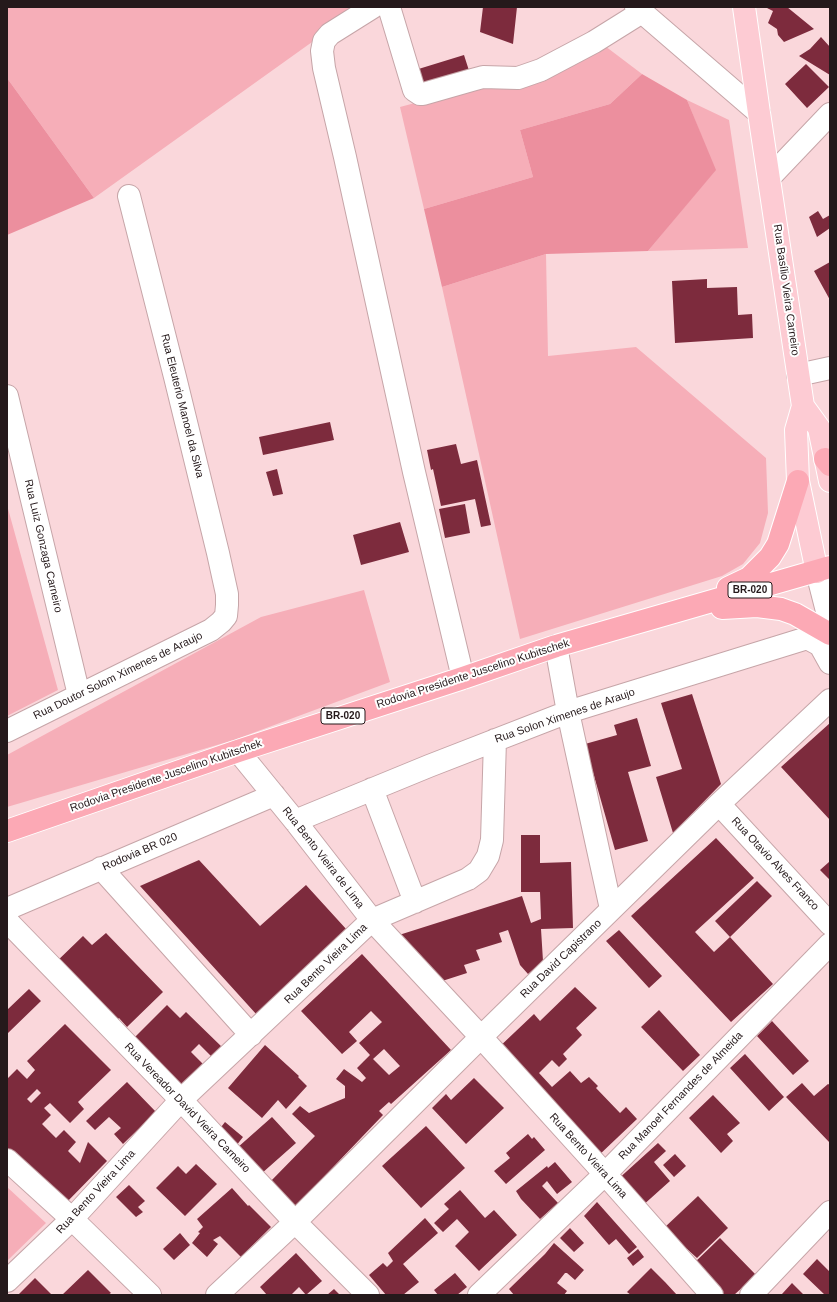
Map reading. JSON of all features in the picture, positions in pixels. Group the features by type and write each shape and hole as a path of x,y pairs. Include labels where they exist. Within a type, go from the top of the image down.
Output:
{"highway":[{"path":"682,610 749,578 770,557 778,544 798,480"},
{"name":"Rodovia Presidente Juscelino Kubitschek","path":"7,831 238,751 464,678 556,646 824,569"},
{"path":"682,610 757,606 781,608 795,614 830,634"}],"main road":[{"name":"Rua Basílio Vieira Carneiro","path":"744,7 803,406 796,430 798,480 824,569"},
{"path":"803,406 819,428 830,481"}],"street":[{"path":"373,7 330,34 324,41 322,51 324,68 414,472 464,678"},
{"path":"388,7 414,90 420,94 483,77 518,78 541,70 594,42 639,10 759,113"},
{"path":"769,178 830,114"},
{"name":"Rua Eleuterio Manoel da Silva","path":"129,196 218,553 227,594 228,605 226,616"},
{"path":"798,375 830,368"},
{"name":"Rua Luiz Gonzaga Carneiro","path":"7,396 79,695"},
{"path":"824,569 830,623"},
{"name":"Rua Doutor Solom Ximenes de Araujo","path":"7,731 211,630 226,616"},
{"name":"Rua Solon Ximenes de Araujo","path":"295,821 568,712 804,639 809,639 820,645 830,663"},
{"path":"556,646 568,712 612,909"},
{"name":"Rua David Capistrano","path":"217,1295 295,1222 719,804 830,700"},
{"path":"372,920 468,879 479,871 488,856 492,840 495,740"},
{"name":"Rua Bento Vieira de Lima","path":"238,751 372,920"},
{"path":"372,789 415,902"},
{"name":"Rodovia BR 020","path":"7,910 101,868 274,795"},
{"name":"Rua Otavio Alves Franco","path":"719,804 830,924"},
{"path":"101,868 251,1035"},
{"name":"Rua Bento Vieira Lima","path":"7,1282 72,1219 181,1100 372,920 481,1037 712,1295"},
{"name":"Rua Vereador David Vieira Carneiro","path":"7,921 181,1100 295,1222 368,1295"},
{"name":"Rua Manoel Fernandes de Almeida","path":"479,1295 605,1174 830,944"},
{"path":"7,1160 72,1219 150,1295"},
{"path":"751,1295 830,1212"}],"shaded area":[{"path":"7,7 361,7 94,198 7,78"},
{"path":"605,46 642,74 610,104 520,130 533,177 424,209 400,107 482,85"},
{"path":"642,74 687,100 716,170 648,251 546,254 442,287 424,209 533,177 520,130 610,104"},
{"path":"7,78 94,198 7,235"},
{"path":"687,100 729,120 748,248 648,251 715,170"},
{"path":"546,254 548,356 636,347 766,458 768,513 760,543 743,564 722,576 520,639 442,287"},
{"path":"7,505 58,690 7,716"},
{"path":"364,590 390,682 234,740 7,807 7,755 261,617"},
{"path":"7,1187 46,1223 7,1261"}],"building":[{"path":"483,7 517,7 513,44 480,32"},
{"path":"787,7 814,29 784,42 778,35 777,29 768,23 773,11 767,8"},
{"path":"821,37 830,47 830,75 799,56 810,49"},
{"path":"464,55 472,80 427,94 412,71"},
{"path":"806,64 829,87 807,108 785,84"},
{"path":"818,211 823,219 830,215 830,228 817,237 809,217"},
{"path":"830,262 830,300 814,271"},
{"path":"707,279 707,288 737,287 738,315 752,314 753,338 675,343 672,281"},
{"path":"330,422 334,440 263,455 259,437"},
{"path":"456,444 461,464 477,460 491,525 481,527 475,499 441,506 433,469 431,470 427,450"},
{"path":"277,469 283,494 273,496 266,472"},
{"path":"465,504 470,533 445,538 439,509"},
{"path":"400,522 409,552 361,565 353,535"},
{"path":"692,694 721,784 673,833 656,777 682,769 661,703"},
{"path":"637,718 651,766 628,772 648,841 615,850 585,744 617,735 614,725"},
{"path":"830,723 830,820 781,767"},
{"path":"521,835 540,835 540,863 571,862 573,928 541,929 543,961 528,974 520,965 508,930 499,933 502,942 476,950 480,960 464,965 467,973 436,983 399,935 522,896 531,923 541,919 540,892 521,892"},
{"path":"716,838 754,878 695,932 714,952 730,937 773,984 731,1022 631,916"},
{"path":"199,860 260,926 306,885 347,930 257,1015 140,886"},
{"path":"829,862 830,864 830,880 820,870"},
{"path":"757,881 772,896 730,937 715,921"},
{"path":"619,930 662,976 649,988 606,941"},
{"path":"106,933 163,992 127,1027 119,1018 112,1025 53,965 83,936 92,945"},
{"path":"362,954 451,1050 391,1104 389,1102 379,1111 383,1115 296,1206 270,1182 315,1136 292,1114 300,1106 309,1113 345,1098 345,1086 336,1079 344,1069 362,1082 366,1078 357,1068 370,1055 359,1043 382,1022 371,1011 349,1032 357,1041 342,1054 301,1011","holes":["384,1049 400,1066 389,1075 373,1059"]},
{"path":"575,987 597,1008 576,1028 582,1035 563,1054 567,1059 559,1067 552,1060 539,1073 552,1087 570,1071 581,1083 589,1077 598,1086 596,1088 620,1113 626,1107 637,1119 597,1157 496,1050 534,1014 540,1021"},
{"path":"29,989 41,1001 7,1034 7,1010"},
{"path":"167,1005 180,1018 186,1012 223,1048 213,1058 199,1044 191,1052 205,1066 178,1092 129,1043"},
{"path":"659,1010 700,1055 683,1071 641,1027"},
{"path":"772,1021 809,1061 793,1075 757,1036"},
{"path":"65,1024 111,1070 78,1102 84,1109 70,1123 50,1103 44,1108 51,1115 42,1124 56,1138 64,1130 76,1142 68,1151 80,1163 88,1142 107,1161 64,1205 7,1149 7,1079 17,1069 27,1079 35,1070 27,1061","holes":["37,1089 41,1093 31,1103 27,1099"]},
{"path":"265,1045 299,1076 298,1077 307,1086 286,1109 278,1100 262,1118 228,1088"},
{"path":"745,1054 784,1097 769,1111 730,1068"},
{"path":"474,1078 504,1108 466,1144 432,1108 446,1094 451,1100"},
{"path":"127,1082 156,1112 123,1144 114,1134 121,1128 109,1117 95,1130 86,1121"},
{"path":"802,1083 814,1096 828,1084 830,1085 830,1143 786,1097"},
{"path":"713,1095 740,1123 727,1134 733,1141 721,1153 689,1118"},
{"path":"272,1117 296,1143 261,1174 237,1148"},
{"path":"225,1122 243,1137 236,1146 218,1131"},
{"path":"426,1126 465,1168 421,1208 382,1166"},
{"path":"528,1134 532,1139 534,1137 545,1150 506,1184 494,1171 510,1158 506,1153"},
{"path":"658,1143 666,1151 654,1162 670,1181 641,1207 616,1181"},
{"path":"675,1154 686,1166 674,1177 663,1165"},
{"path":"555,1162 572,1182 557,1194 547,1181 542,1186 558,1203 540,1219 521,1199 516,1191 547,1166 548,1168"},
{"path":"196,1164 217,1184 185,1216 156,1188 178,1166 186,1174"},
{"path":"129,1185 145,1201 138,1207 143,1212 136,1217 116,1197"},
{"path":"232,1188 248,1206 249,1205 271,1227 241,1257 220,1236 213,1240 218,1244 207,1257 192,1243 200,1233 198,1232 203,1227 197,1219"},
{"path":"460,1190 485,1218 494,1210 517,1235 479,1271 455,1246 469,1232 457,1219 443,1232 434,1223 449,1209 444,1204"},
{"path":"698,1196 728,1228 697,1258 687,1249 685,1250 664,1228"},
{"path":"597,1202 637,1247 629,1254 616,1239 609,1245 584,1216"},
{"path":"425,1218 438,1233 403,1264 419,1282 403,1295 386,1295 369,1275 383,1263 387,1267 393,1261 388,1253"},
{"path":"570,1228 584,1243 574,1252 560,1238"},
{"path":"180,1233 190,1245 174,1260 163,1249"},
{"path":"720,1238 756,1275 734,1295 722,1295 693,1264"},
{"path":"554,1243 584,1270 575,1280 565,1273 557,1283 567,1291 564,1295 514,1295 509,1289 545,1254"},
{"path":"638,1249 644,1257 633,1266 627,1258"},
{"path":"296,1253 322,1281 306,1295 299,1287 291,1295 267,1295 260,1287"},
{"path":"817,1259 830,1272 830,1295 825,1295 803,1274"},
{"path":"651,1268 677,1295 631,1295 627,1292"},
{"path":"88,1270 111,1293 108,1295 62,1295"},
{"path":"455,1273 467,1287 457,1295 438,1295 434,1290"},
{"path":"35,1278 52,1295 18,1295"},
{"path":"792,1283 804,1295 782,1294"},
{"path":"334,1289 340,1295 327,1295"}]}
